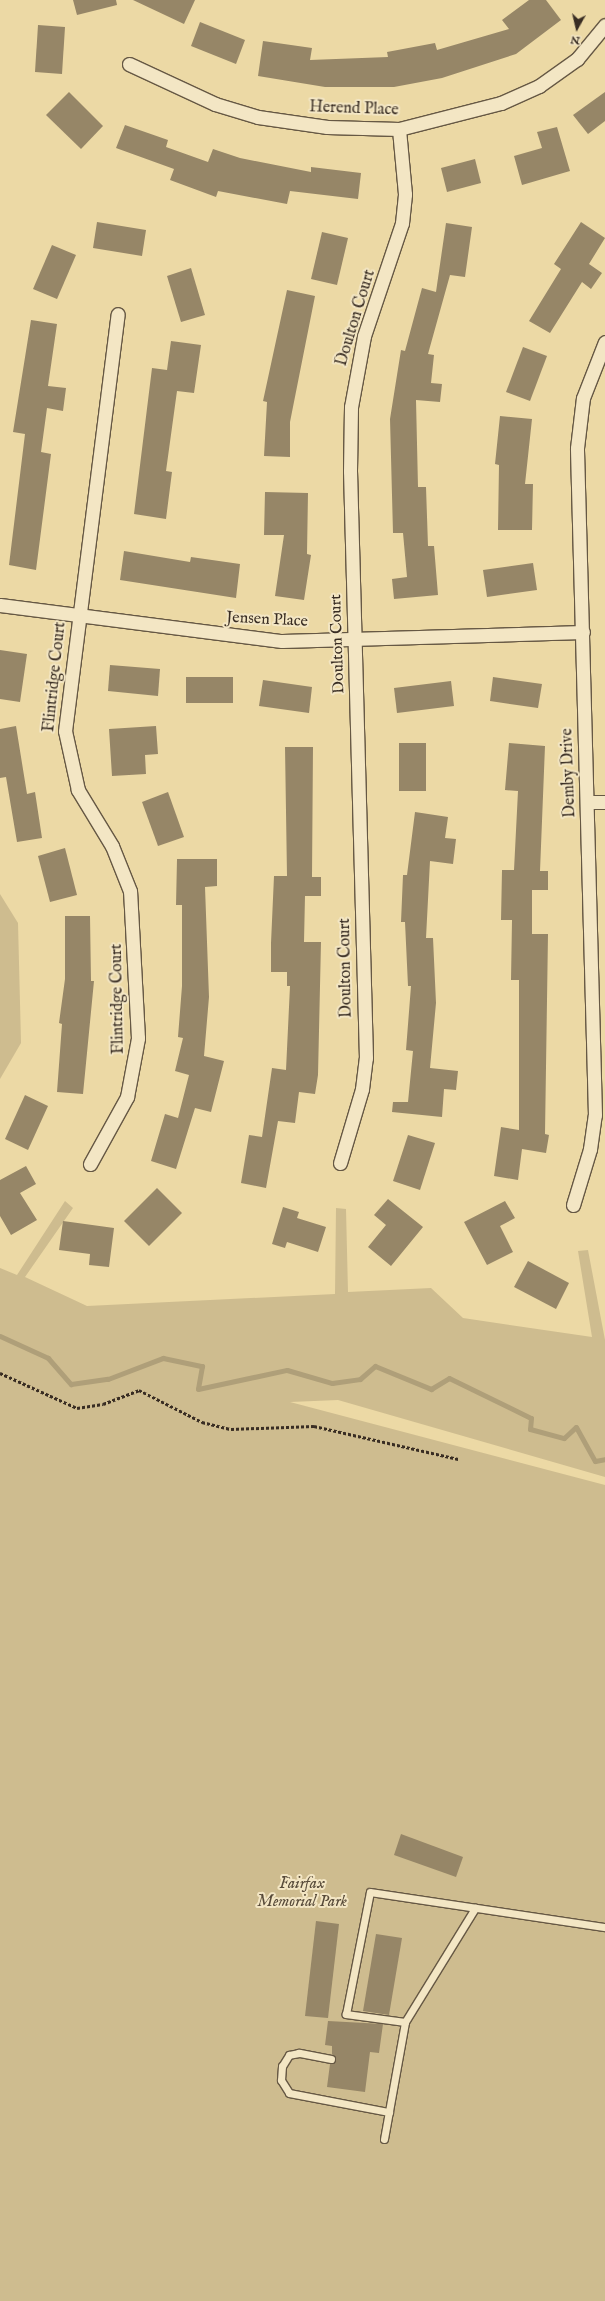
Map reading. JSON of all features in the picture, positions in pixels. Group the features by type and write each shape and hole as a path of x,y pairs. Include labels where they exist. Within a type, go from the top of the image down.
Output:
{"street":[{"name":"Herend Place","path":"129,64 215,104 258,117 327,127 399,129 501,103 539,86 578,59 605,25"},
{"name":"Doulton Court","path":"340,1163 362,1089 366,1058 355,639 351,407 364,336 402,223 405,194 399,129"},
{"name":"Flintridge Court","path":"90,1164 127,1097 138,1038 130,891 112,846 78,790 67,748 66,711 118,314"},
{"name":"Demby Drive","path":"573,1205 590,1149 595,1115 579,422 595,362 605,342"},
{"name":"Jensen Place","path":"0,605 259,640 355,639 583,632"},
{"path":"587,802 605,802"}],"lane":[{"path":"405,2022 346,2014 370,1892 605,1927"},
{"path":"384,2139 405,2022 475,1908"},
{"path":"331,2059 299,2053 289,2056 282,2066 282,2080 289,2093 389,2112"}],"path":[{"path":"0,1373 76,1408 103,1404 140,1390 202,1422 231,1429 314,1426 458,1459"}],"green space":[{"path":"0,894 18,923 21,1043 0,1079"},
{"name":"Fairfax Memorial Park","path":"65,1201 73,1208 25,1277 87,1306 335,1294 336,1208 346,1209 348,1292 431,1288 463,1318 592,1337 578,1251 588,1250 605,1340 605,1477 338,1400 290,1402 605,1485 605,2301 0,2301 0,1268 17,1275"}],"building":[{"path":"73,0 116,0 117,5 77,15"},
{"path":"133,0 195,0 184,24"},
{"path":"529,0 546,0 561,20 516,54 442,78 394,87 325,87 258,76 263,41 312,48 310,60 388,57 387,52 435,43 437,50 509,29 502,20"},
{"path":"200,22 245,40 236,64 191,46"},
{"path":"38,25 65,27 62,74 35,72"},
{"path":"69,92 103,126 81,149 46,115"},
{"path":"605,92 605,121 588,134 573,115"},
{"path":"125,125 168,140 166,147 208,162 213,149 240,158 311,172 311,167 361,173 358,199 290,191 287,204 218,191 216,197 170,180 174,169 116,148"},
{"path":"557,127 570,171 522,185 514,156 542,148 537,132"},
{"path":"475,159 481,183 447,192 441,168"},
{"path":"97,222 146,230 142,256 93,248"},
{"path":"581,222 605,238 589,264 602,273 591,289 582,282 550,333 529,321 561,269 554,264"},
{"path":"446,223 472,227 465,277 450,275 428,354 434,355 431,383 442,384 440,402 416,400 418,487 426,487 428,546 434,546 438,595 394,599 392,579 407,577 403,533 393,533 390,419 401,350 405,351 422,288 436,292"},
{"path":"322,232 348,238 337,285 311,279"},
{"path":"52,245 76,255 57,299 33,289"},
{"path":"191,268 205,315 181,322 167,276"},
{"path":"287,290 315,296 290,422 290,457 264,456 267,402 263,401"},
{"path":"31,320 57,324 48,386 66,388 63,411 47,408 41,452 51,454 36,570 9,565 25,434 13,432"},
{"path":"171,341 201,345 194,393 177,391 166,471 172,472 166,519 134,514 152,368 167,370"},
{"path":"523,347 547,356 530,401 506,392"},
{"path":"500,416 532,419 525,484 533,484 532,530 498,530 499,465 495,464"},
{"path":"265,492 308,493 307,554 311,555 304,600 275,596 284,535 264,535"},
{"path":"124,551 190,562 191,557 240,564 236,598 120,580"},
{"path":"533,563 537,590 487,597 483,570"},
{"path":"0,650 27,654 20,702 0,699"},
{"path":"110,665 160,669 158,696 108,691"},
{"path":"186,677 233,677 233,703 186,703"},
{"path":"493,677 542,684 538,708 490,701"},
{"path":"263,680 312,687 309,713 259,706"},
{"path":"451,681 454,706 397,713 394,688"},
{"path":"16,726 27,794 35,792 42,838 17,842 6,777 0,778 0,729"},
{"path":"156,726 158,754 145,755 146,774 112,776 109,729"},
{"path":"399,743 426,743 426,791 399,791"},
{"path":"509,743 545,746 540,871 548,871 548,890 532,890 532,934 548,934 545,1134 549,1135 546,1153 522,1149 518,1180 494,1176 501,1127 519,1130 519,980 511,980 512,920 501,920 502,870 514,870 518,791 505,790"},
{"path":"285,747 313,747 312,877 321,877 321,896 305,896 304,942 321,942 318,1075 315,1094 299,1092 295,1123 278,1121 266,1188 241,1183 249,1135 262,1137 272,1068 286,1070 290,986 287,986 287,972 271,972 274,876 287,876"},
{"path":"168,792 184,837 158,846 142,802"},
{"path":"415,812 448,817 445,838 456,839 453,864 430,861 426,938 433,938 436,1003 430,1068 458,1071 456,1090 444,1089 442,1117 392,1112 393,1102 408,1102 413,1051 406,1050 411,986 408,986 405,922 401,922 403,875 407,875"},
{"path":"65,848 77,895 50,902 38,856"},
{"path":"177,859 217,859 217,886 205,887 209,997 204,1056 224,1061 211,1112 195,1108 176,1169 151,1161 165,1114 178,1118 189,1075 175,1071 183,1038 178,1037 182,986 182,905 176,905"},
{"path":"65,916 90,916 91,981 94,981 83,1094 57,1092 62,1024 59,1023 65,979"},
{"path":"25,1095 48,1106 28,1150 5,1139"},
{"path":"408,1135 435,1143 420,1190 393,1181"},
{"path":"26,1166 36,1184 20,1193 37,1220 11,1235 0,1216 0,1180"},
{"path":"157,1188 182,1213 149,1246 124,1221"},
{"path":"388,1199 423,1227 391,1266 368,1247 386,1225 374,1215"},
{"path":"505,1201 515,1218 500,1226 513,1252 487,1265 464,1222"},
{"path":"283,1207 299,1212 297,1218 326,1227 318,1252 287,1242 285,1248 272,1244"},
{"path":"63,1221 114,1228 109,1267 89,1265 90,1254 59,1250"},
{"path":"528,1261 569,1283 556,1309 514,1287"},
{"path":"401,1834 463,1857 456,1877 394,1855"},
{"path":"316,1921 339,1924 328,2018 305,2016"},
{"path":"376,1934 402,1938 389,2015 363,2011"},
{"path":"328,2021 383,2024 379,2053 370,2052 365,2092 327,2087 330,2064 336,2060 332,2054 332,2046 325,2045"}],"waterway":[{"path":"0,1336 48,1358 71,1384 108,1379 163,1358 202,1366 198,1389 287,1370 332,1383 360,1379 375,1366 431,1389 449,1378 531,1418 530,1429 564,1438 576,1427 595,1461 605,1459"}]}
